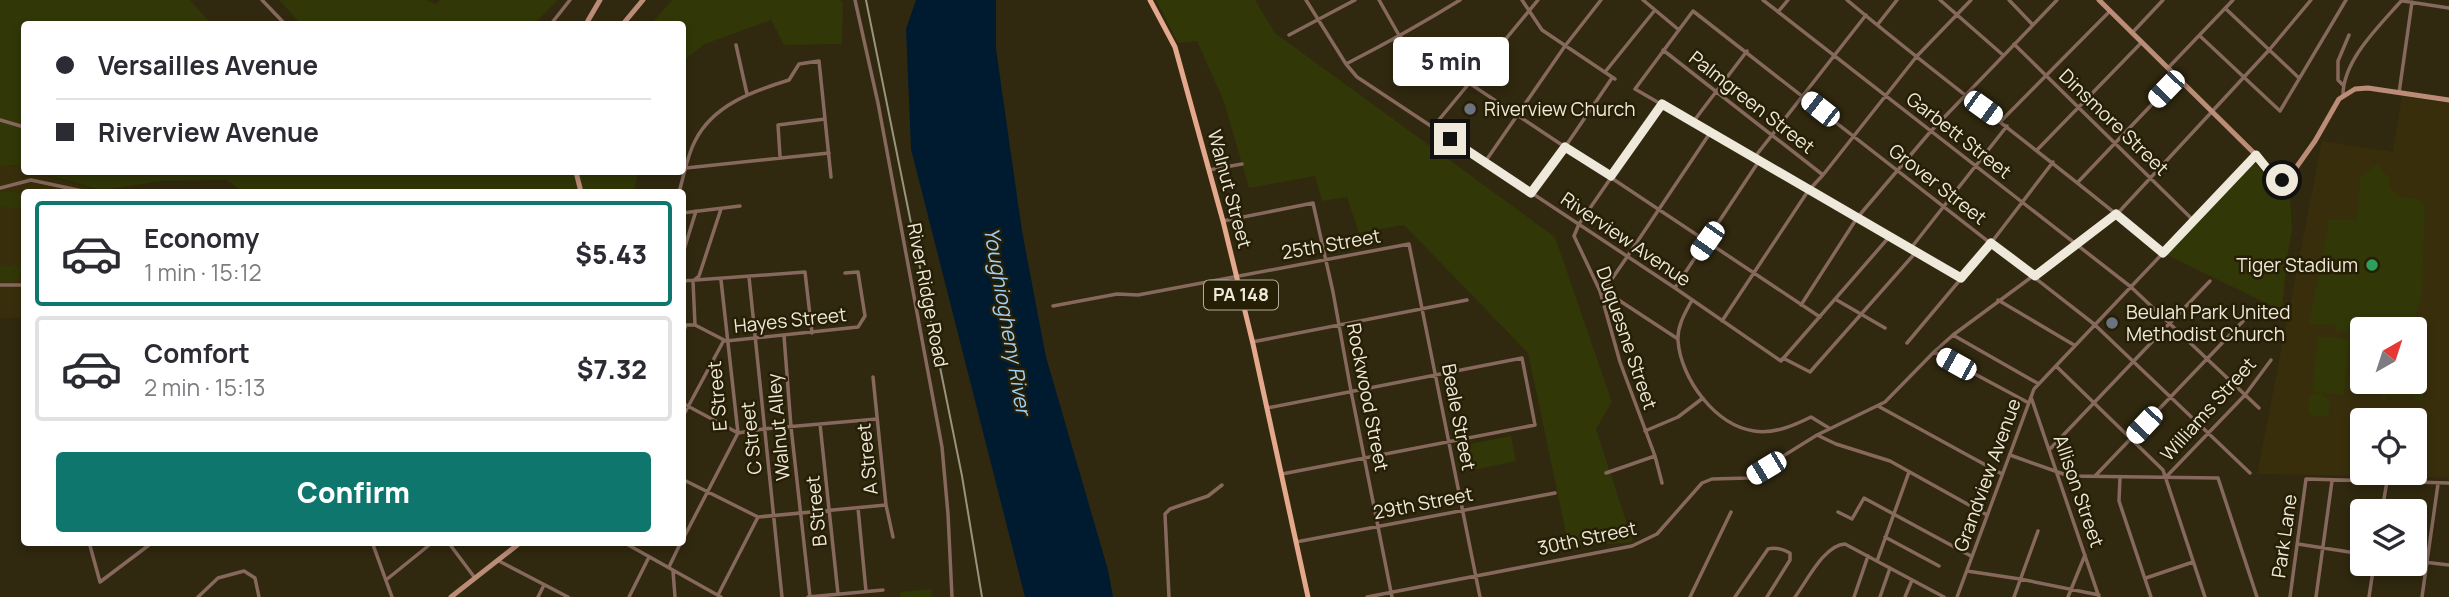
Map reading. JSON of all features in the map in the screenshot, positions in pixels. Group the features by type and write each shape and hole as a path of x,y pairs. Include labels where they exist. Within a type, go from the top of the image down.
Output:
{"main road":[{"name":"Walnut Street","path":"1150,0 1175,47 1223,220 1308,597"}],"street":[{"path":"262,0 282,21"},
{"path":"553,21 570,0"},
{"path":"588,21 600,0"},
{"path":"626,21 643,0"},
{"name":"River Ridge Road","path":"855,0 878,103 942,447 952,597"},
{"name":"Riverview Avenue","path":"1306,0 1357,77 1782,360 1810,372 1861,315"},
{"path":"1289,36 1355,0"},
{"path":"1379,0 1401,37 1820,318"},
{"path":"1443,0 1447,8"},
{"path":"1346,64 1401,37 1424,20 1460,0"},
{"path":"1522,0 1542,30 1613,78 1531,193"},
{"path":"1433,127 1538,0"},
{"path":"1485,162 1565,46 1601,0"},
{"path":"1643,0 1679,30 1634,89 1961,278"},
{"name":"Garbett Street","path":"1763,0 2131,287 2259,408"},
{"path":"1778,12 1788,0"},
{"path":"1847,0 2007,125 2163,253"},
{"path":"1878,24 1897,0"},
{"path":"1940,0 2003,55"},
{"path":"1722,321 1808,191 1917,56 1971,0"},
{"path":"2009,0 2033,24"},
{"path":"1801,304 1857,218 1931,131 2057,0"},
{"path":"2099,0 2256,155 2273,176 2282,180 2288,180 2293,174 2343,95 2355,89 2368,88 2448,100 2449,92"},
{"path":"2132,33 2162,0"},
{"path":"2168,68 2233,0"},
{"name":"30th Street","path":"1367,597 1392,595 1476,575 1632,546 1657,534 1702,483 1712,479 1748,478 1817,435 1878,406 1891,397 1953,335 1998,300 2077,246 2116,214 2244,78 2311,0"},
{"path":"2200,36 2280,111 2346,0"},
{"path":"2343,95 2343,85 2364,43 2402,0 2449,8"},
{"path":"2399,93 2412,2"},
{"path":"2226,9 2299,78"},
{"path":"1605,72 1655,10"},
{"path":"2001,121 2110,10"},
{"name":"Grover Street","path":"1679,30 1693,11 1747,51 2094,324 2250,473"},
{"path":"1675,288 1772,135 1866,15"},
{"path":"2343,85 2337,80 2338,61 2349,35"},
{"path":"2038,150 2142,42"},
{"name":"Dinsmore Street","path":"2014,44 2194,220"},
{"path":"736,45 747,94"},
{"name":"Palmgreen Street","path":"1664,50 1823,175"},
{"path":"1692,122 1747,51"},
{"path":"828,153 686,168 697,137 721,111 747,94 789,80 799,64 819,61 831,177"},
{"path":"2078,182 2178,77"},
{"path":"1579,224 1662,104"},
{"path":"780,157 778,125 825,119"},
{"path":"0,120 21,126"},
{"path":"1911,248 2007,125"},
{"path":"1600,291 1607,286 1710,133"},
{"name":"Grandview Avenue","path":"1957,597 2030,396 2094,324 2256,155"},
{"path":"1907,343 1991,243 2053,162"},
{"path":"1209,170 1242,164"},
{"path":"0,188 31,180 73,189"},
{"name":"Rockwood Street","path":"1223,220 1314,203 1392,595"},
{"path":"686,213 740,206"},
{"path":"693,281 699,276 721,209"},
{"path":"686,243 696,212"},
{"name":"Duquesne Street","path":"1579,224 1575,241 1600,291 1620,362 1655,456 1662,483"},
{"path":"1782,360 1890,236"},
{"name":"25th Street","path":"1052,306 1117,294 1138,295 1409,244"},
{"name":"Beale Street","path":"1409,244 1480,597"},
{"path":"1861,315 1917,251"},
{"path":"686,281 805,272 812,333"},
{"name":"Hayes Street","path":"686,324 695,325 725,340 784,337 858,327 865,316 858,272 845,273"},
{"name":"C Street","path":"749,277 782,597"},
{"name":"E Street","path":"686,534 738,433 720,280"},
{"path":"693,281 695,325"},
{"path":"2050,449 2210,281"},
{"path":"0,285 21,285"},
{"path":"1600,291 1611,295 1678,339"},
{"path":"1835,299 1885,328"},
{"path":"1252,342 1467,300"},
{"path":"1692,300 1683,317 1678,339 1688,372 1703,398 1723,419 1743,429 1774,431 1811,417 1830,428"},
{"path":"1998,300 2075,346"},
{"path":"2096,476 2247,317"},
{"path":"1953,335 2039,384"},
{"name":"Walnut Alley","path":"784,337 809,597"},
{"path":"686,412 725,340"},
{"path":"1934,352 2027,402"},
{"path":"1267,408 1522,358 1535,425 1282,474"},
{"name":"Williams Street","path":"2165,478 2245,394 2271,360"},
{"path":"2056,366 2163,470 2205,597"},
{"name":"A Street","path":"873,377 886,505 893,537"},
{"name":"Allison Street","path":"2030,396 2099,596"},
{"path":"1645,432 1678,417 1703,398"},
{"path":"686,405 738,433 877,419"},
{"path":"1878,406 2003,474"},
{"name":"B Street","path":"820,424 838,594"},
{"path":"1817,435 1890,461 1987,515"},
{"path":"2010,455 2069,475 2218,478 2257,597"},
{"path":"1606,473 1655,456"},
{"path":"1877,561 1909,472"},
{"path":"2120,477 2119,501 2151,597"},
{"name":"Park Lane","path":"2290,597 2306,479 2332,481"},
{"path":"686,481 758,517 886,505"},
{"path":"2316,597 2332,481 2350,481"},
{"path":"2427,483 2449,484"},
{"path":"2422,597 2438,484"},
{"path":"1169,597 1165,514 1170,509 1208,496 1222,485"},
{"name":"29th Street","path":"1296,541 1555,493"},
{"path":"1838,512 1852,519 1864,498 1972,556"},
{"path":"858,508 866,591"},
{"path":"1690,597 1731,512"},
{"path":"629,546 719,596 758,517"},
{"path":"2014,597 2038,531"},
{"path":"1885,537 1939,566"},
{"path":"1796,597 1828,550 1837,544 1845,544 1933,594 1944,597"},
{"path":"2298,544 2350,552"},
{"path":"90,546 100,582 148,546"},
{"path":"373,546 392,597"},
{"path":"386,580 428,546"},
{"path":"451,546 475,578"},
{"path":"451,597 516,546"},
{"name":"E Street","path":"669,567 680,546"},
{"path":"1735,597 1768,549 1773,547 1790,553 1790,560 1767,597"},
{"path":"2068,597 2085,553"},
{"path":"1854,597 1868,556"},
{"path":"629,597 649,557"},
{"path":"499,560 568,597"},
{"path":"2146,578 2194,562"},
{"path":"2428,562 2449,565"},
{"path":"1880,597 1890,568"},
{"path":"201,596 221,576 244,571 255,578 259,597"},
{"path":"673,571 675,597"},
{"path":"1967,571 2099,596"},
{"path":"2369,597 2372,576"},
{"path":"1905,597 1912,580"},
{"path":"538,597 544,585"},
{"path":"809,597 883,590"}],"shaded area":[{"path":"2402,96 2449,103 2449,478 2427,478 2427,408 2350,408 2350,476 2257,474 2322,141 2393,152"},
{"path":"12,165 21,167 21,175 45,175 93,189 21,189 21,317 5,319 0,318 0,167"}],"green space":[{"path":"0,0 190,0 208,21 21,21 21,167 12,165 0,167"},
{"path":"279,0 426,0 436,4 440,0 558,0 537,21 298,21"},
{"path":"672,0 840,0 843,3 842,44 784,45 771,20 705,44 686,59 686,21 654,21"},
{"path":"1156,0 1255,0 1275,33 1555,237 1612,402 1596,429 1633,542 1569,547 1528,353 1404,225 1359,233 1347,197 1322,201 1315,176 1249,188 1224,102 1197,41 1178,43"},
{"path":"2254,162 2272,183 2290,196 2292,230 2282,311 2167,255"},
{"name":"Tiger Stadium","path":"2377,164 2391,180 2388,186 2398,196 2420,200 2425,205 2422,293 2416,317 2350,317 2350,333 2336,331 2336,325 2309,324 2329,220 2357,220 2360,177"},
{"path":"46,175 637,175 635,189 240,189 226,180 162,181 98,189"},
{"path":"6,191 21,194 21,210 0,209 0,193"},
{"path":"14,264 21,269 19,279 14,282 0,282 0,265 11,267"},
{"path":"2318,336 2350,339 2344,395 2312,391"},
{"path":"2321,393 2329,403 2327,417 2310,415 2308,412 2309,396"},
{"path":"2382,394 2423,394 2423,401 2415,401 2414,396 2387,396 2386,401 2382,400"},
{"path":"1511,436 1516,461 1469,471 1464,445"},
{"path":"932,589 931,597 901,597 900,592"}],"water":[{"name":"Youghiogheny River","path":"916,0 996,0 996,49 1022,231 1046,357 1108,570 1113,597 1025,597 911,149 906,29"}],"railway":[{"path":"866,0 962,476 982,597"}],"place":[{"name":"Riverview Church","path":"1470,109"},
{"name":"Tiger Stadium","path":"2372,265"},
{"name":"Beulah Park United Methodist Church","path":"2112,323"}],"route":[{"path":"1450,139 1531,193 1565,147 1611,176 1662,104 1961,278 1991,243 2035,276 2116,214 2163,253 2256,155 2273,176 2282,180"}]}
